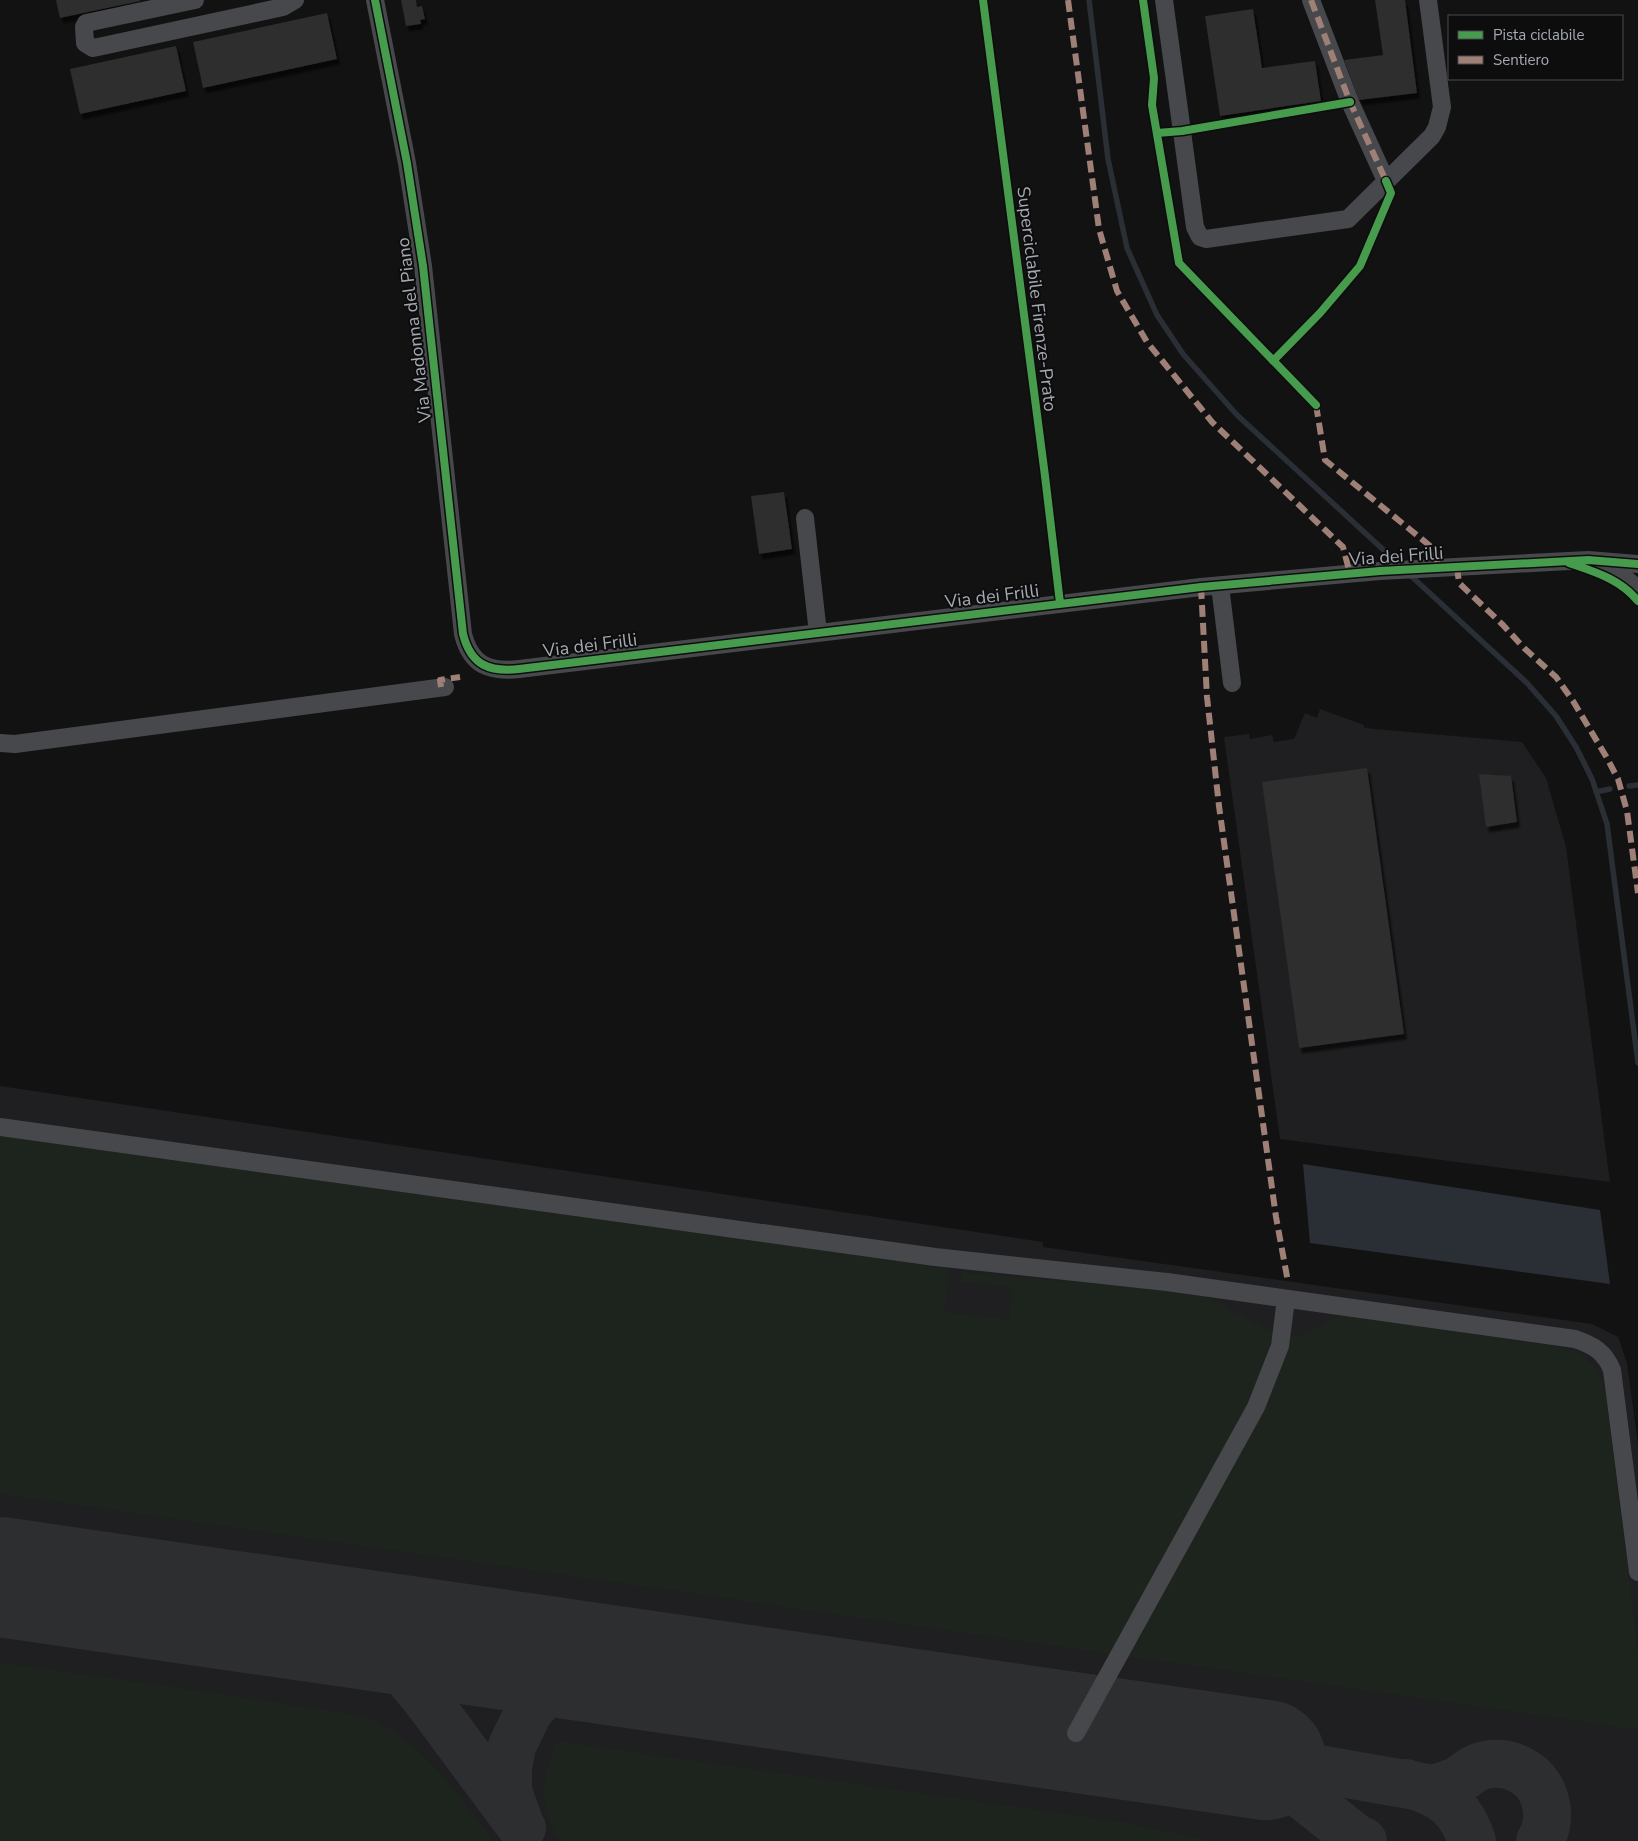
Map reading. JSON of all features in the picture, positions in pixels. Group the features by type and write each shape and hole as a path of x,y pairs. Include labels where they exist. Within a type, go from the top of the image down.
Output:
{"street":[{"path":"195,0 86,23 84,27 85,43 93,48 98,47 283,8 295,0"},
{"name":"Via Madonna del Piano","path":"374,0 408,163 422,256 462,625 466,644 474,657"},
{"path":"1164,0 1195,226 1198,235 1204,239 1348,219 1432,136 1440,118 1442,106 1428,0"},
{"path":"1312,0 1350,102 1386,181"},
{"path":"805,518 818,633"},
{"name":"Via dei Frilli","path":"474,657 487,667 506,670 1069,602 1220,586 1388,571 1588,560 1638,564"},
{"name":"Via dei Frilli","path":"1588,560 1614,569 1638,589"},
{"path":"1220,586 1232,683"},
{"path":"0,744 15,744 445,687"},
{"path":"0,1126 935,1256 1167,1282 1576,1339 1591,1344 1602,1352 1609,1362 1614,1379 1638,1572"},
{"path":"1076,1733 1256,1407 1280,1346 1286,1299"}],"shaded area":[{"path":"1320,709 1364,725 1364,728 1522,742 1546,778 1566,847 1610,1182 1280,1139 1224,737 1249,734 1250,739 1272,735 1274,742 1294,739 1305,713 1317,718"},
{"path":"0,1086 1043,1242 1043,1247 1592,1324 1618,1337 1627,1363 1638,1445 1638,1841 0,1841"},
{"path":"0,1134 834,1251 949,1269 945,1312 1009,1319 1012,1288 961,1282 962,1272 1198,1293 1264,1328 1290,1336 1307,1333 1346,1315 1576,1350 1587,1358 1595,1369 1602,1381 1606,1394 1638,1653 1638,1730 0,1494"},
{"path":"1303,1164 1600,1210 1610,1284 1310,1243"},
{"path":"0,1662 205,1691 368,1717 406,1740 423,1755 453,1788 494,1841 0,1841"},
{"path":"557,1741 1129,1823 1214,1841 561,1841 548,1817 544,1792 548,1767"}],"building":[{"path":"56,0 140,0 140,1 60,18"},
{"path":"401,0 416,0 417,7 422,6 425,19 420,20 421,24 406,26"},
{"path":"1375,0 1405,0 1417,93 1359,100 1344,60 1383,55"},
{"path":"1253,9 1262,68 1315,61 1321,101 1220,116 1205,16"},
{"path":"327,13 337,59 203,88 193,42"},
{"path":"176,46 186,91 80,114 70,69"},
{"path":"784,492 792,549 759,554 751,496"},
{"path":"1367,768 1404,1034 1299,1048 1262,782"},
{"path":"1479,774 1511,776 1517,822 1486,827"}],"waterway":[{"path":"1089,0 1108,159 1127,248 1157,315 1183,354 1237,415 1401,566"},
{"path":"1409,574 1527,683 1556,716 1576,747 1592,779 1607,824 1638,1063"},
{"path":"1629,786 1638,785"},
{"path":"1596,792 1610,789"}],"taxiway":[{"path":"273,1617 353,1639 381,1653 401,1669 426,1699 522,1828"},
{"path":"518,1819 508,1791 508,1768 512,1746 529,1711 546,1692 565,1680 610,1665"},
{"path":"1186,1749 1240,1760 1274,1773 1356,1838 1363,1841"},
{"path":"1266,1760 1433,1789 1459,1780 1479,1767 1491,1764 1510,1766 1519,1769 1534,1780 1544,1797 1547,1808 1547,1820 1545,1831 1540,1841"},
{"path":"1406,1783 1429,1791 1448,1802 1462,1818 1472,1841"}],"runway":[{"path":"0,1577 1266,1760"}],"marked path":[{"path":"1068,0 1099,229 1117,291 1147,342 1212,422 1343,547 1350,574"},
{"path":"1311,0 1350,102 1386,181"},
{"path":"1316,405 1325,460 1435,550 1438,569"},
{"path":"1457,567 1459,583 1556,677 1573,701 1607,758 1618,779 1627,811 1638,893"},
{"path":"1201,587 1207,697 1219,806 1276,1217 1288,1282"},
{"path":"441,687 440,680 460,677"}],"cycle path":[{"path":"375,0 407,163 423,266 463,634 471,653 483,665 499,669 519,669 1201,587 1380,571 1588,560 1638,564"},
{"name":"Superciclabile Firenze-Prato","path":"983,0 1060,603"},
{"path":"1143,0 1154,78 1152,105 1179,263 1316,405"},
{"path":"1157,133 1182,131 1350,102"},
{"path":"1273,361 1320,313 1360,266 1391,193 1386,181"},
{"path":"1569,563 1598,573 1615,582 1631,593 1638,601"}]}
